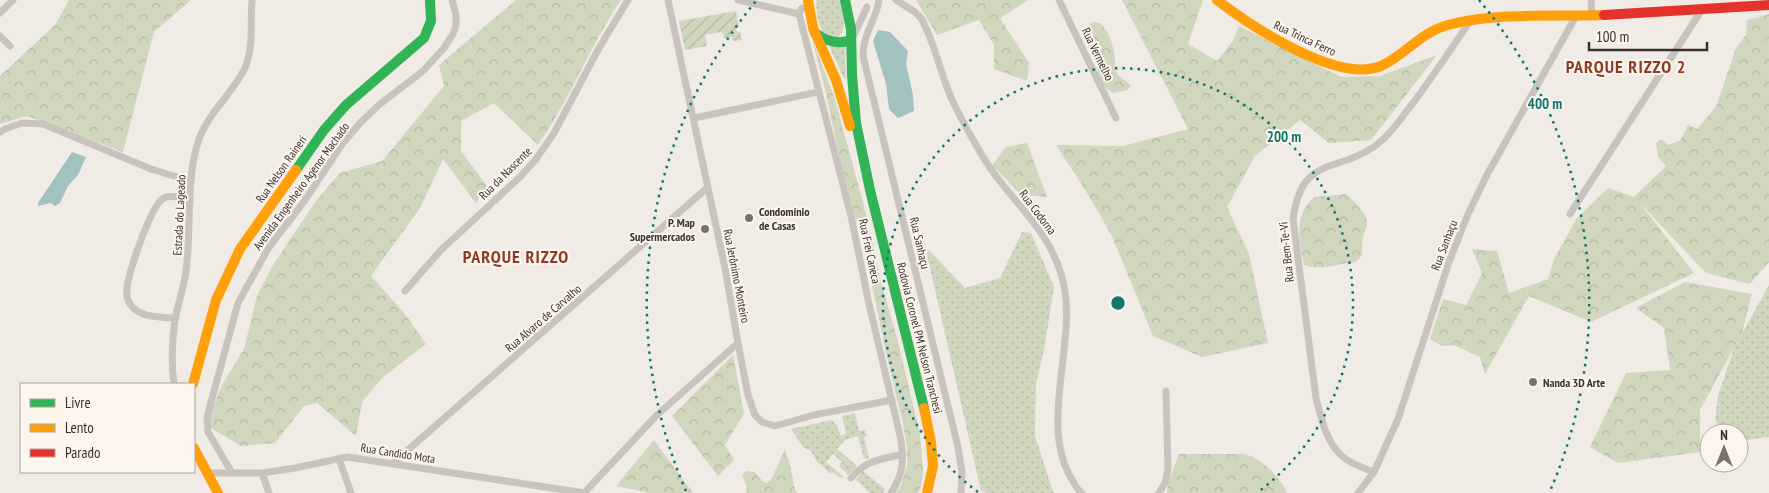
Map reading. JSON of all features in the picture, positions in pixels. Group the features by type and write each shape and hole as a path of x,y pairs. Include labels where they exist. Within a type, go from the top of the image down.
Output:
{"main road":[{"name":"Rodovia Coronel PM Nelson Tranchesi","path":"845,0 850,21 854,110 870,190"},
{"name":"Rua Trinca Ferro","path":"1217,0 1248,24 1283,44 1336,66 1367,70 1393,60 1428,32 1470,21 1701,11 1769,5"},
{"name":"Rua Nelson Raineri","path":"193,383 216,300 240,249 324,130 346,105 424,38 431,21 432,1"},
{"name":"Rodovia Coronel PM Nelson Tranchesi","path":"808,3 815,33 843,100 870,190 918,380 928,427 933,466 927,493"},
{"path":"834,42 842,38 846,32 847,12"},
{"path":"815,33 823,39 834,42 851,40"},
{"path":"195,450 218,493"}],"street":[{"path":"0,12 13,0"},
{"name":"Estrada do Lageado","path":"174,383 172,344 187,271 190,182 197,147 204,129 240,76 246,63 250,47 252,0"},
{"name":"Avenida Engenheiro Agenor Machado","path":"232,473 208,432 207,417 238,304 268,247 303,203 343,143 380,104 423,71 444,48 453,34 456,25 456,15 452,0"},
{"name":"Rua da Nascente","path":"405,291 441,250 521,176 536,159 554,133 628,0"},
{"name":"Rua Jerônimo Monteiro","path":"668,0 727,278 751,406 758,419 766,425 775,426 814,414 892,400"},
{"path":"738,0 799,14 801,9 808,3"},
{"name":"Rua Sanhaçu","path":"879,0 876,13 866,34 863,56 958,447 962,472 961,493"},
{"name":"Rua Codorna","path":"896,0 921,18 955,107 993,173 1038,227 1052,251 1062,274 1066,314 1057,427 1060,452 1066,472 1082,493"},
{"name":"Rua Vermelho","path":"1059,0 1116,118"},
{"path":"1591,0 1592,16"},
{"path":"851,40 869,2"},
{"path":"1570,214 1701,11"},
{"name":"Rua Frei Caneca","path":"799,14 851,216 869,304 900,431 903,454 901,473 891,493"},
{"name":"Rua Sanhaçu","path":"1358,493 1374,472 1398,419 1449,262 1468,214 1488,173 1576,16"},
{"name":"Rua Bem-Te-Vi","path":"1374,472 1342,456 1329,439 1321,421 1316,398 1293,219 1295,203 1304,183 1317,170 1360,155 1390,134 1424,89 1470,21"},
{"path":"0,36 10,46"},
{"path":"694,118 818,92"},
{"path":"0,132 22,123 43,124 151,169 190,182"},
{"name":"Rua Alvaro de Carvalho","path":"393,463 707,188"},
{"path":"176,318 149,316 137,311 128,301 127,288 145,230 158,204 164,198 170,196 190,200"},
{"name":"Rua Candido Mota","path":"208,473 262,473 356,457 585,493 657,415 738,343"},
{"path":"1159,493 1165,482 1168,469 1166,391"},
{"path":"851,478 859,468 867,464 903,454"},
{"path":"339,459 351,493"},
{"path":"262,473 269,493"}],"green space":[{"path":"69,0 191,0 154,32 123,152 27,116 0,124 0,76 55,25"},
{"path":"516,0 621,0 538,145 494,103 461,121 461,151 487,186 476,203 443,159 420,208 371,276 405,314 426,344 383,377 362,402 356,436 317,403 304,406 275,443 241,446 206,425 222,385 244,349 257,296 273,265 316,201 340,173 382,161 444,86 439,65"},
{"path":"816,0 840,0 844,26 841,35 837,38 822,32 817,16"},
{"path":"916,0 1028,0 1000,18 1029,63 1027,81 994,69 994,45 979,20 937,35"},
{"path":"1122,0 1203,0 1188,44 1217,61 1233,41 1239,26 1341,77 1380,76 1437,55 1371,140 1329,143 1300,120 1255,156 1227,207 1249,254 1268,343 1202,357 1153,336 1112,236 1056,145 1123,146 1188,129"},
{"path":"736,11 739,27 736,28 737,32 740,32 742,40 733,41 732,37 724,38 722,32 705,35 707,46 685,50 679,21"},
{"path":"1769,14 1769,262 1750,284 1706,273 1639,202 1694,273 1591,322 1529,296 1485,374 1480,357 1454,345 1442,346 1430,339 1443,299 1466,305 1482,273 1472,249 1497,251 1509,293 1548,279 1554,259 1577,218 1608,188 1634,197 1666,166 1658,157 1656,143 1662,139 1668,145 1680,141 1688,125 1697,129 1716,107 1736,48 1746,35 1747,20"},
{"path":"1093,22 1100,23 1109,35 1114,50 1116,72 1131,86 1127,90 1114,93 1101,83 1098,74 1098,57 1089,48 1080,31"},
{"path":"812,39 834,96 863,202 881,282 897,338 920,434 923,470 918,493 896,493 901,485 907,466 907,448 903,424 864,248 843,174"},
{"path":"845,45 846,78 845,80 829,46"},
{"path":"1027,143 1047,197 1021,195 992,165 1006,147"},
{"path":"1345,194 1354,201 1367,220 1362,239 1361,256 1353,263 1325,267 1304,265 1299,238 1302,213 1313,198"},
{"path":"1022,232 1031,233 1054,287 1044,350 1036,384 1035,436 1053,492 1056,493 987,493 981,491 925,246 965,288 1000,278"},
{"path":"1685,282 1752,294 1742,333 1700,410 1699,452 1618,463 1590,447 1626,373 1670,370 1664,328 1636,308"},
{"path":"1769,285 1769,437 1749,440 1749,423 1717,423 1715,419 1718,396 1734,348"},
{"path":"733,355 744,414 725,445 734,460 718,476 672,416"},
{"path":"855,413 859,431 865,430 867,436 864,437 869,458 864,459 858,436 845,440 837,449 857,466 848,475 839,466 842,462 833,454 826,462 845,478 839,477 833,472 829,473 816,460 811,451 804,448 791,429 831,420 836,424 841,436 846,434 842,416"},
{"path":"654,440 693,493 650,493 616,486"},
{"path":"785,449 797,493 746,493 747,488 742,475 747,471 755,472 762,481 767,483 772,478"},
{"path":"1179,454 1243,454 1250,456 1263,463 1269,469 1280,481 1287,493 1167,493 1168,483"},
{"path":"863,471 885,489 883,493 870,493 856,480"}],"water":[{"path":"878,30 890,32 908,51 906,64 913,95 914,111 898,118 889,109 886,84 873,41"},
{"path":"72,152 86,157 78,175 68,186 60,203 55,206 51,203 38,206 38,203"}],"traffic: fast":[{"path":"296,170 324,130 346,105 424,38 431,21 430,0"},
{"path":"845,0 851,29 856,123 870,190 924,408"},
{"path":"815,33 832,41 851,40"}],"traffic: slow":[{"path":"808,0 813,28 836,80 850,126"},
{"path":"1217,0 1251,24 1295,50 1342,67 1363,69 1381,66 1429,33 1448,25 1486,18 1604,15"},
{"path":"193,383 216,300 240,249 296,170"},
{"path":"924,408 931,442 933,466 927,493"},
{"path":"195,450 218,493"}],"traffic: jam":[{"path":"1604,15 1769,5"}],"place":[{"name":"Condomínio de Casas","path":"749,218"},
{"name":"P. Map Supermercados","path":"705,229"},
{"name":"Nanda 3D Arte","path":"1533,382"}],"district":[{"name":"PARQUE RIZZO 2","path":"1626,66"},
{"name":"PARQUE RIZZO","path":"516,256"}]}
